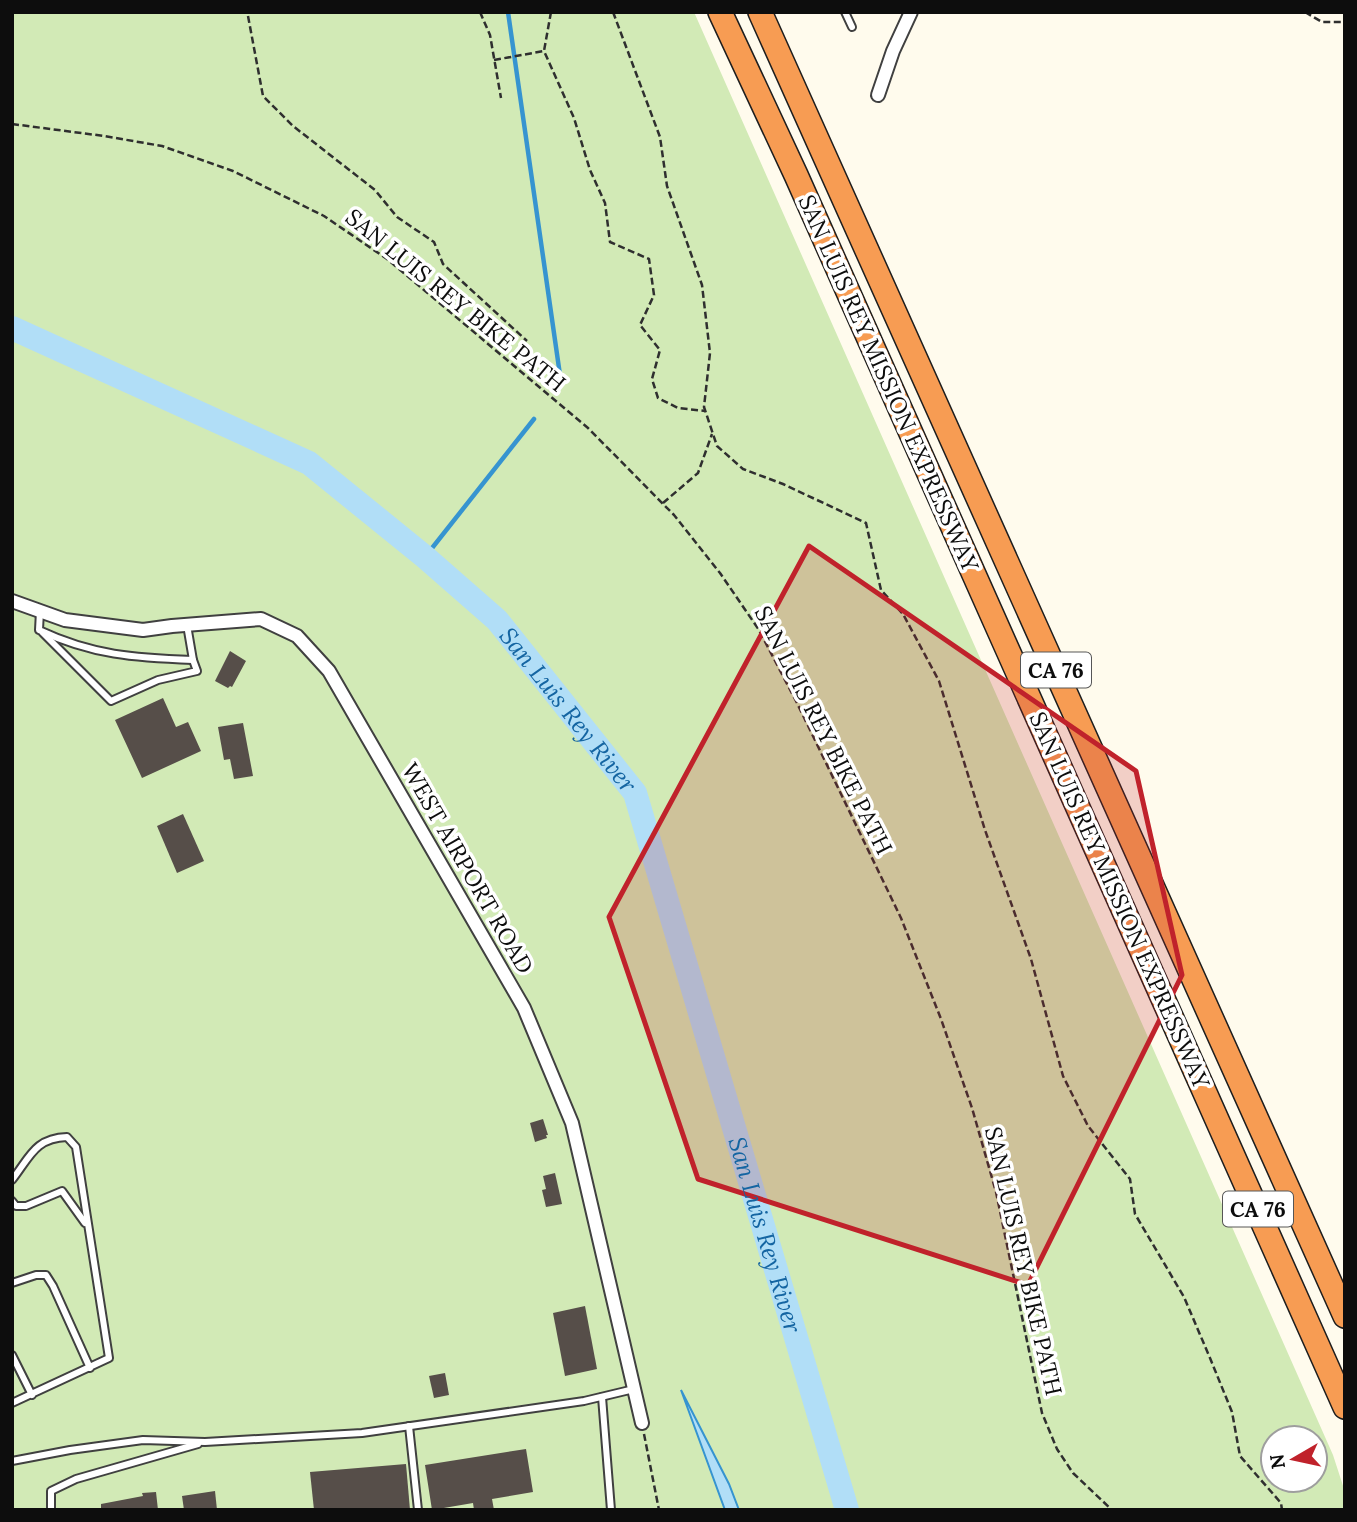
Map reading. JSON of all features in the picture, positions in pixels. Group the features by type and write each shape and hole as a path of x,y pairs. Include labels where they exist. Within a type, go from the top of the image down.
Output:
{"highway":[{"name":"SAN LUIS REY MISSION EXPRESSWAY","path":"720,12 807,200 1345,1407"},
{"name":"SAN LUIS REY MISSION EXPRESSWAY","path":"760,12 1345,1316"}],"street":[{"path":"878,95 911,12"},
{"name":"WEST AIRPORT ROAD","path":"12,601 65,620 143,630 261,619 297,636 329,671 524,1007 572,1123 642,1423"}],"lane":[{"path":"845,12 852,27"},
{"path":"40,611 39,630 111,701 158,680 197,671 187,625"},
{"path":"39,630 68,644 134,658 193,660"},
{"path":"12,1180 42,1142 66,1137 76,1147 86,1225 109,1358 12,1403"},
{"path":"12,1201 16,1206 26,1206 62,1191 86,1225"},
{"path":"12,1283 36,1275 46,1275 90,1368"},
{"path":"12,1355 32,1395"},
{"path":"12,1461 143,1440 205,1442 362,1433 634,1389"},
{"path":"602,1396 611,1510"},
{"path":"409,1426 418,1510"},
{"path":"51,1510 51,1491 76,1479 205,1442"}],"path":[{"path":"480,12 490,35 501,99"},
{"path":"551,12 544,51 574,118 590,170 605,203 610,242 649,259 654,295 640,325 660,350 652,379 658,398 678,408 705,411"},
{"path":"613,12 660,137 667,186 702,285 710,353 705,411 717,446 743,469 783,484 866,523 881,590 903,614 939,681 985,830 1031,959 1063,1076 1088,1126 1130,1179 1135,1214 1184,1297 1232,1412 1240,1456 1281,1503 1282,1510"},
{"path":"1305,12 1322,22 1345,22"},
{"path":"248,16 263,96 293,126 375,190 397,217 434,242 443,264 527,341"},
{"path":"494,60 544,51"},
{"name":"SAN LUIS REY BIKE PATH","path":"12,124 162,146 233,172 324,216 387,259 588,428 663,503 720,573 759,630 837,782 901,918 941,1018 972,1108 996,1192 1042,1413 1057,1449 1073,1474 1112,1510"},
{"path":"663,503 698,473 712,432"},
{"path":"642,1423 659,1510"}],"highlighted area":[{"path":"809,546 1136,771 1182,975 1028,1285 698,1179 609,917"}],"green space":[{"path":"12,12 694,12 1319,1424 1259,1424 1259,1494 1329,1494 1329,1446 1345,1492 1345,1510 739,1510 729,1484 683,1396 725,1510 12,1510"}],"water":[{"path":"681,1390 729,1484 739,1510 725,1510"}],"building":[{"path":"230,651 246,661 232,687 228,688 215,681"},
{"path":"163,698 176,727 188,722 201,751 142,778 115,720"},
{"path":"243,723 253,776 234,779 230,759 224,760 218,727"},
{"path":"183,814 204,861 177,873 157,826"},
{"path":"543,1119 547,1138 535,1142 530,1123"},
{"path":"555,1173 562,1204 546,1207 542,1190 546,1189 543,1176"},
{"path":"585,1306 597,1369 565,1376 553,1313"},
{"path":"445,1373 449,1395 434,1398 429,1376"},
{"path":"526,1449 533,1492 492,1499 494,1510 474,1510 473,1503 432,1510 425,1465"},
{"path":"406,1464 410,1510 314,1510 310,1472"},
{"path":"215,1491 217,1510 184,1510 182,1496"},
{"path":"156,1492 158,1510 101,1510 101,1504"}],"waterway":[{"path":"508,12 561,382"},
{"name":"San Luis Rey River","path":"12,328 309,463 425,557 497,620 635,793 847,1510"},
{"path":"425,557 534,419"}]}
